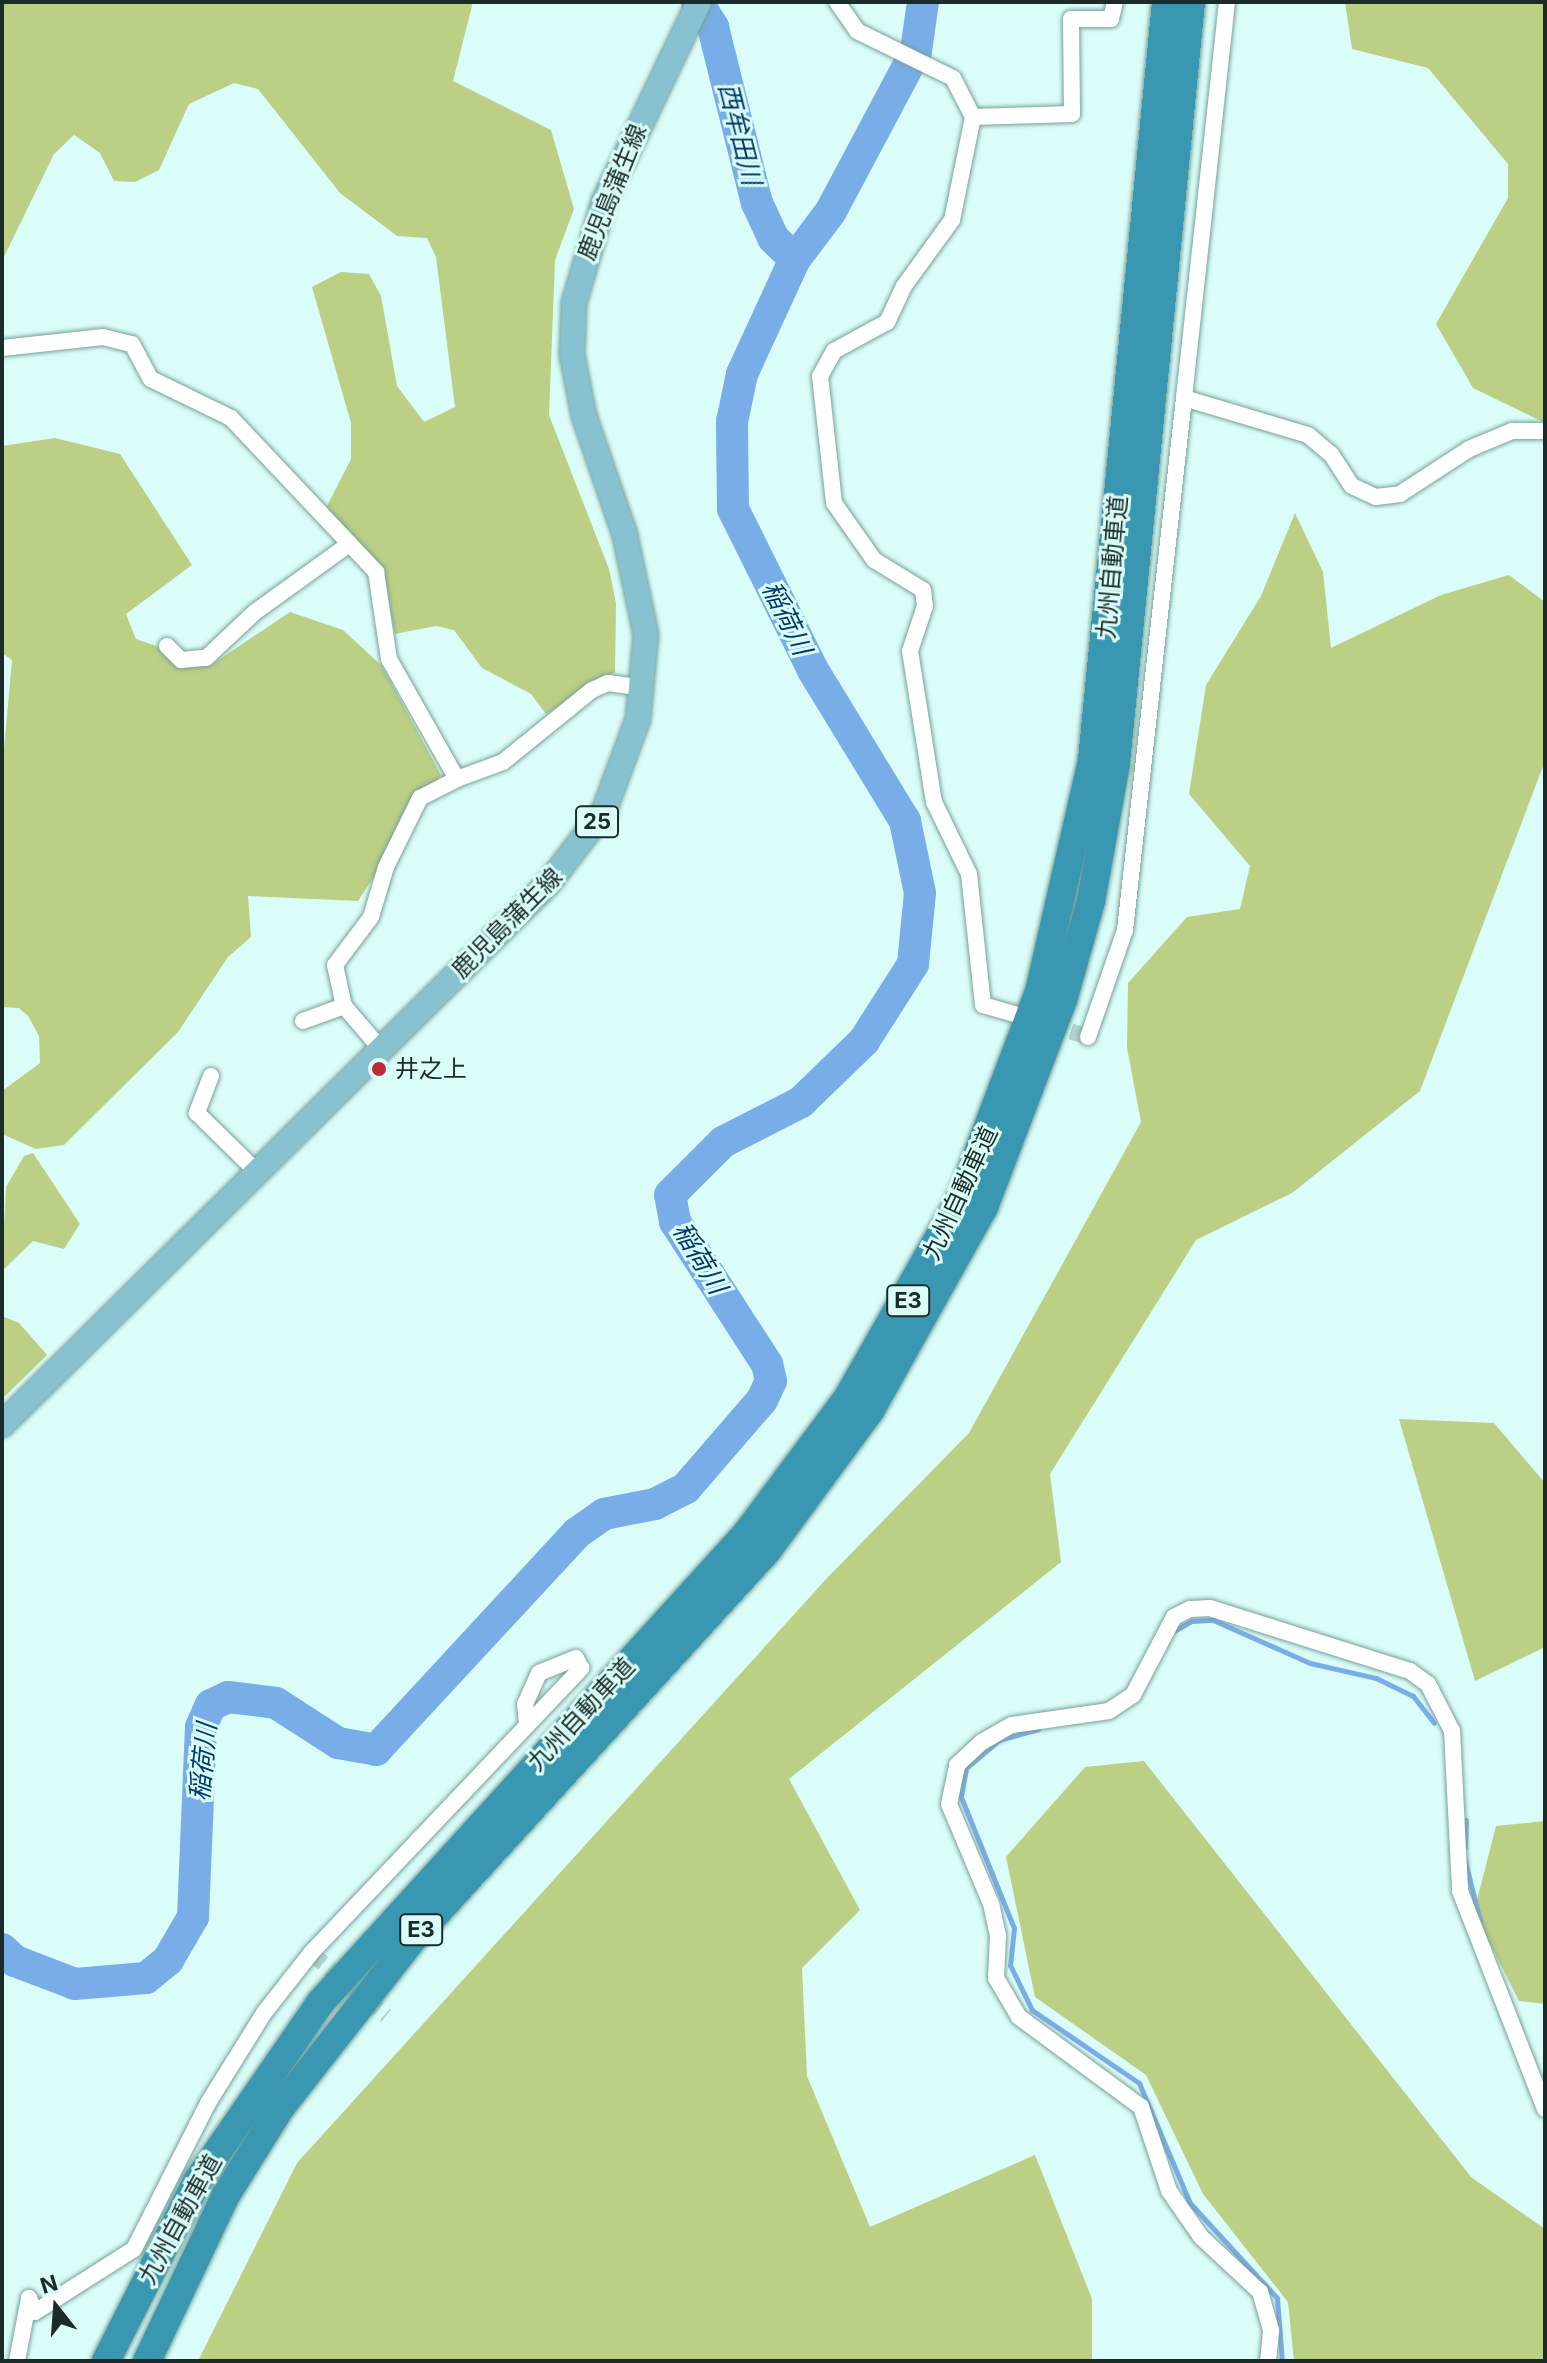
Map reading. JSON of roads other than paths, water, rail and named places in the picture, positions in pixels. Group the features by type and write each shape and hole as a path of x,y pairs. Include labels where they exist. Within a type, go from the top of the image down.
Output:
{"highway":[{"name":"九州自動車道","path":"106,2361 198,2180 302,2028 387,1923 747,1533 847,1399 961,1198 1039,992 1092,760 1166,2"},
{"name":"九州自動車道","path":"147,2361 226,2195 281,2107 411,1941 767,1551 870,1411 984,1207 1063,1000 1091,901 1116,763 1191,2"}],"main road":[{"name":"鹿児島蒲生線","path":"2,1425 258,1173 579,849 622,772 644,688 641,602 584,416 572,355 574,303 604,201 695,10"}],"street":[{"path":"837,2 872,40 953,78 973,117 952,220 904,286 887,322 834,351 820,376 834,503 874,560 923,590 925,606 910,651 934,802 969,874 983,1005 1015,1014"},
{"path":"973,117 1072,114 1071,19 1111,19 1115,2"},
{"path":"1088,1037 1127,916 1227,2"},
{"path":"2,348 103,337 132,344 151,379 231,418 376,572 389,659 457,779"},
{"path":"1184,398 1308,435 1331,454 1352,486 1376,497 1400,494 1469,449 1512,431 1545,431"},
{"path":"167,646 181,660 206,658 255,612 348,545"},
{"path":"381,1049 344,1006 335,965 371,917 386,867 420,798 457,779 503,762 592,690 608,683 644,688"},
{"path":"303,1021 344,1006"},
{"path":"211,1076 197,1113 258,1173"},
{"path":"1268,2361 1271,2330 1260,2292 1201,2237 1169,2191 1141,2107 1019,2017 996,1978 998,1936 991,1904 949,1804 957,1765 982,1742 1012,1725 1109,1711 1133,1695 1174,1617 1190,1609 1210,1608 1410,1671 1428,1684 1452,1731 1460,1891 1545,2109"},
{"path":"17,2361 29,2298 35,2312 134,2249 208,2103 264,2013 311,1953 527,1722"}],"waterway":[{"name":"西牟田川","path":"697,2 713,27 757,203 773,238 795,259"},
{"name":"稲荷川","path":"2,1949 15,1961 75,1984 146,1978 168,1960 193,1917 201,1727 211,1705 228,1697 276,1703 338,1743 376,1750 577,1533 604,1514 655,1504 686,1488 762,1400 771,1381 767,1364 675,1222 670,1195 723,1142 801,1102 864,1041 913,964 920,893 905,821 813,670 733,509 732,422 742,374 795,259 831,211 916,51 923,2"},
{"path":"1174,1631 1191,1621 1213,1620 1310,1663 1376,1678 1413,1696 1434,1723"},
{"path":"1038,1729 999,1740 966,1768 961,1797 1014,1928 1010,1965 1032,2010 1139,2083 1190,2203 1277,2298 1282,2361"},
{"path":"1465,1847 1466,1820"},
{"path":"1465,1861 1480,1921"}],"tunnel":[{"path":"1048,1024 1088,1037"},
{"path":"311,1953 386,2016"}],"place":[{"name":"井之上","path":"379,1069"}]}
